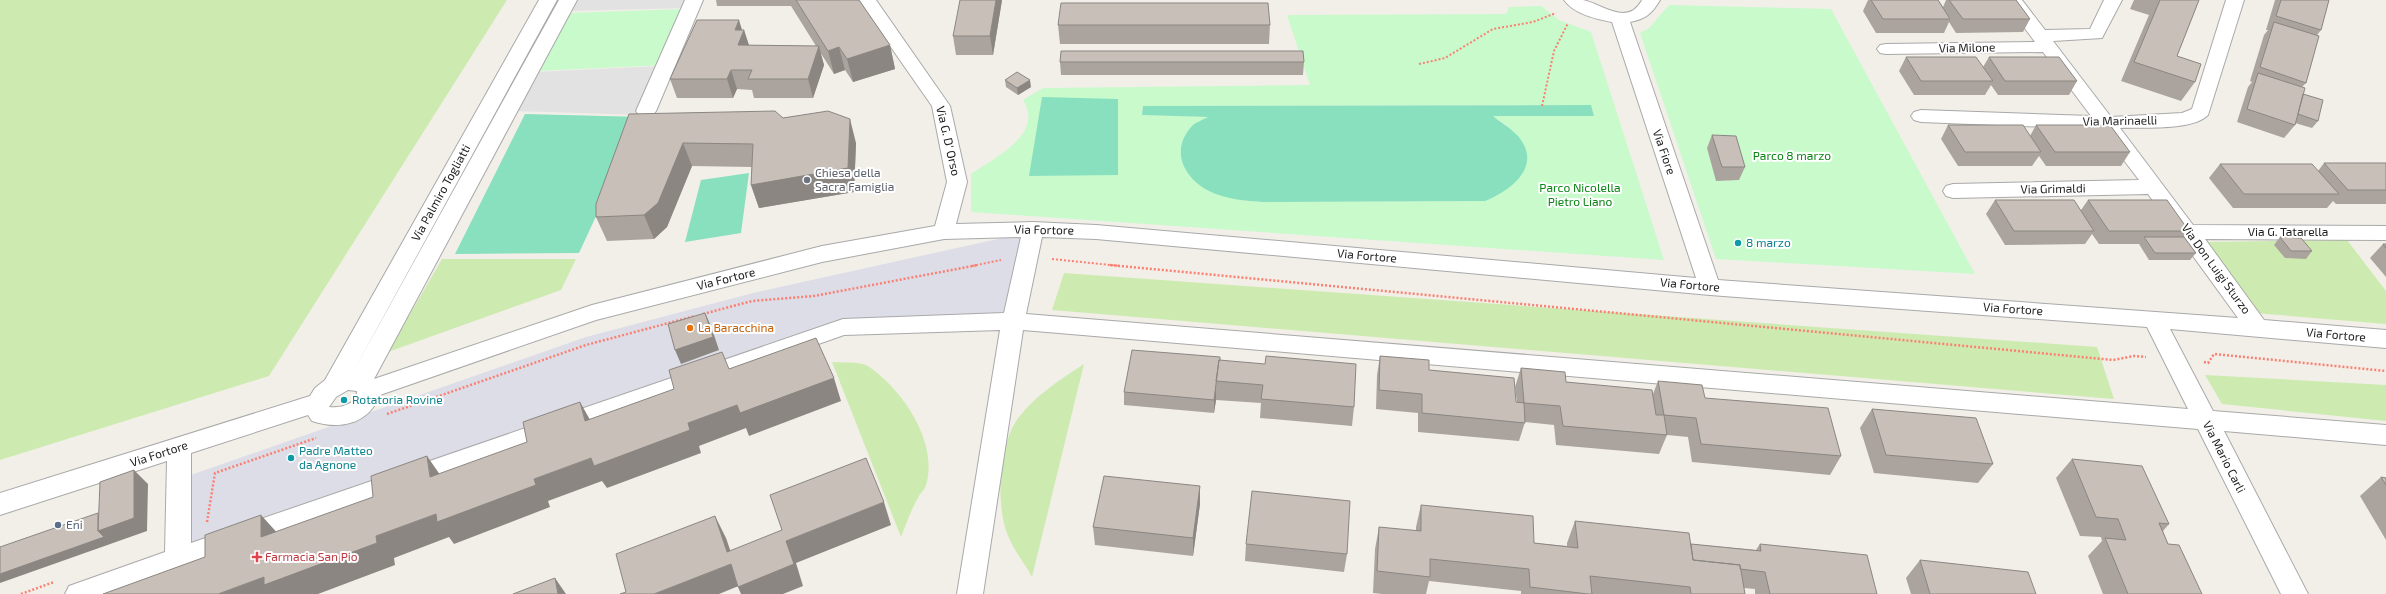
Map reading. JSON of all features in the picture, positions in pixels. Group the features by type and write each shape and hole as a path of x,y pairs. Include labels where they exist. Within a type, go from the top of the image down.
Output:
{"street":[{"name":"Via Palmiro Togliatti","path":"325,395 548,0"},
{"name":"Via Palmiro Togliatti","path":"365,386 568,0"},
{"path":"646,111 694,0"},
{"name":"Via G. D' Orso","path":"867,0 941,106 957,182 944,232"},
{"path":"1578,5 1605,16 1619,17 1632,16 1643,12 1650,6 1651,0"},
{"name":"Via Don Luigi Sturzo","path":"2013,0 2189,232 2258,329"},
{"name":"Via Milone","path":"1886,49 2044,41 2096,34 2113,0"},
{"name":"Via Marinaelli","path":"1921,116 2105,123 2194,117 2201,111 2235,0"},
{"name":"Via Fiore","path":"1619,17 1710,287"},
{"name":"Via Grimaldi","path":"1953,191 2154,187"},
{"path":"970,594 1013,321 1033,229"},
{"name":"Via Fortore","path":"0,504 179,447 325,395 348,381 365,386 592,313 822,254 944,232 1033,229 1096,232 1710,287 2154,319 2386,339"},
{"name":"Via G. Tatarella","path":"2189,232 2386,233"},
{"name":"Via Mario Carli","path":"2154,319 2295,594"},
{"path":"78,594 843,327 1013,321 2204,418 2386,435"},
{"path":"325,395 317,409 320,414 333,418 342,417 350,414 365,403 365,386"},
{"path":"178,559 179,447"}],"path":[{"path":"1419,64 1445,58 1493,29 1533,22 1578,5"},
{"path":"1542,106 1544,86 1561,32 1578,5"}],"green space":[{"path":"0,0 507,0 269,376 0,460"},
{"name":"Parco 8 marzo","path":"1669,5 1831,9 1975,274 1716,259 1640,33 1649,28"},
{"name":"Parco Nicolella Pietro Liano","path":"1541,6 1559,20 1591,32 1664,260 971,212 971,174 1014,144 1022,134 1027,124 1028,112 1023,100 1043,88 1310,85 1287,15 1506,14 1509,7","holes":["1042,97 1118,174 1030,176","1591,105 1594,116 1492,116 1506,125 1485,201 1263,202 1241,200 1193,125 1209,117 1142,115 1143,106"]},
{"path":"685,9 663,65 537,71 568,13"},
{"path":"1042,97 1118,99 1118,175 1029,176"},
{"path":"1591,105 1594,116 1493,116 1517,135 1524,146 1527,156 1526,166 1514,183 1505,190 1485,201 1263,202 1229,198 1215,194 1200,185 1186,171 1182,162 1182,144 1185,135 1192,126 1208,117 1142,115 1143,106"},
{"path":"525,114 642,117 579,253 455,254"},
{"path":"749,173 741,233 685,242 701,180"},
{"path":"2347,240 2386,291 2386,324 2254,313 2205,242"},
{"path":"442,259 576,259 561,290 388,352"},
{"path":"1064,273 2097,347 2114,399 1052,310"},
{"path":"832,362 865,364 881,376 905,402 915,418 922,435 927,452 929,468 926,485 913,507 901,537"},
{"path":"1084,364 1032,577 1011,543 1005,525 1000,494 1003,459 1012,429 1019,417 1049,388"},
{"path":"2205,375 2386,385 2386,421 2222,404"}],"shaded area":[{"path":"576,0 690,0 687,8 569,11"},
{"path":"661,66 643,115 514,111 535,72"},
{"path":"1029,232 1010,318 843,323 186,551 185,477 586,337 753,293"}],"building":[{"path":"796,0 859,0 890,45 847,59 839,47 828,51"},
{"path":"960,0 996,0 990,36 953,36"},
{"path":"1871,0 1938,0 1950,19 1883,19"},
{"path":"1949,0 2016,0 2030,19 1963,19"},
{"path":"2160,0 2199,0 2177,56 2201,64 2195,82 2134,62"},
{"path":"2281,0 2329,0 2321,30 2276,16"},
{"path":"1061,3 1268,3 1270,25 1058,25"},
{"path":"697,20 739,20 735,30 744,30 738,45 819,46 808,79 748,79 752,70 731,70 727,79 670,79"},
{"path":"2274,22 2319,36 2306,83 2260,67"},
{"path":"1061,51 1303,51 1304,62 1060,62"},
{"path":"1906,57 1976,57 1993,81 1921,81"},
{"path":"1989,57 2059,57 2077,81 2005,81"},
{"path":"1017,72 1030,80 1017,88 1005,80"},
{"path":"2258,73 2305,88 2295,125 2247,109"},
{"path":"2303,94 2323,100 2318,121 2298,114"},
{"path":"775,111 783,118 828,111 850,119 848,168 751,185 753,144 683,143 658,203 644,215 596,217 596,204 629,114"},
{"path":"1948,125 2023,125 2041,152 1965,152"},
{"path":"2036,125 2110,125 2130,152 2055,152"},
{"path":"1712,135 1736,136 1745,167 1722,167"},
{"path":"2324,163 2386,163 2386,190 2348,190"},
{"path":"2220,164 2312,164 2339,194 2244,194"},
{"path":"1995,200 2074,200 2094,231 2014,231"},
{"path":"2088,200 2167,200 2189,231 2109,231"},
{"path":"2144,237 2184,237 2196,253 2155,253"},
{"path":"2280,237 2301,238 2312,251 2291,251"},
{"path":"705,313 713,337 675,350 668,324"},
{"path":"816,338 834,378 740,413 737,405 688,423 690,430 594,466 591,458 534,479 536,485 437,522 436,514 376,536 377,543 264,585 264,577 218,594 103,594 205,557 205,535 261,515 261,537 373,497 371,476 427,456 430,477 527,442 523,422 580,402 585,421 674,389 669,370 722,352 729,369"},
{"path":"1132,350 1220,357 1214,400 1124,392"},
{"path":"1266,356 1356,364 1354,407 1261,399 1263,385 1216,381 1219,360 1265,364"},
{"path":"1380,356 1429,360 1429,370 1514,378 1516,402 1524,403 1525,423 1422,413 1422,394 1379,390"},
{"path":"1521,368 1565,372 1566,382 1652,390 1656,415 1664,415 1667,435 1563,426 1560,406 1524,403"},
{"path":"1658,381 1702,385 1705,398 1828,408 1841,456 1701,444 1696,418 1664,415"},
{"path":"1872,409 1976,418 1993,464 1886,455"},
{"path":"866,458 884,502 786,541 794,564 738,587 731,564 654,594 620,594 626,592 616,554 715,516 727,552 782,530 770,495"},
{"path":"2072,459 2142,466 2169,524 2159,523 2168,544 2179,545 2202,594 2128,594 2105,538 2126,540 2118,519 2096,517"},
{"path":"134,470 134,518 98,531 100,482"},
{"path":"1104,476 1200,486 1193,538 1093,527"},
{"path":"2381,477 2386,478 2386,485"},
{"path":"1252,491 1350,501 1347,554 1246,544"},
{"path":"1421,505 1533,516 1534,543 1578,548 1575,521 1689,533 1693,560 1740,565 1745,594 1691,594 1690,587 1590,576 1592,594 1588,594 1530,587 1529,569 1430,559 1430,577 1377,571 1379,527 1421,531"},
{"path":"98,513 98,531 104,537 0,574 0,547"},
{"path":"1691,544 1761,551 1760,544 1867,555 1877,594 1770,594 1765,572 1740,569 1740,565 1693,560"},
{"path":"1920,560 2028,572 2036,594 1930,594"},
{"path":"555,578 558,594 513,594"}],"place":[{"name":"Chiesa della Sacra Famiglia","path":"807,180"},
{"name":"8 marzo","path":"1738,243"},
{"name":"La Baracchina","path":"690,328"},
{"name":"Rotatoria Rovine","path":"344,400"},
{"name":"Padre Matteo da Agnone","path":"291,458"},
{"name":"Eni","path":"58,525"},
{"name":"Farmacia San Pio","path":"257,557"}]}
